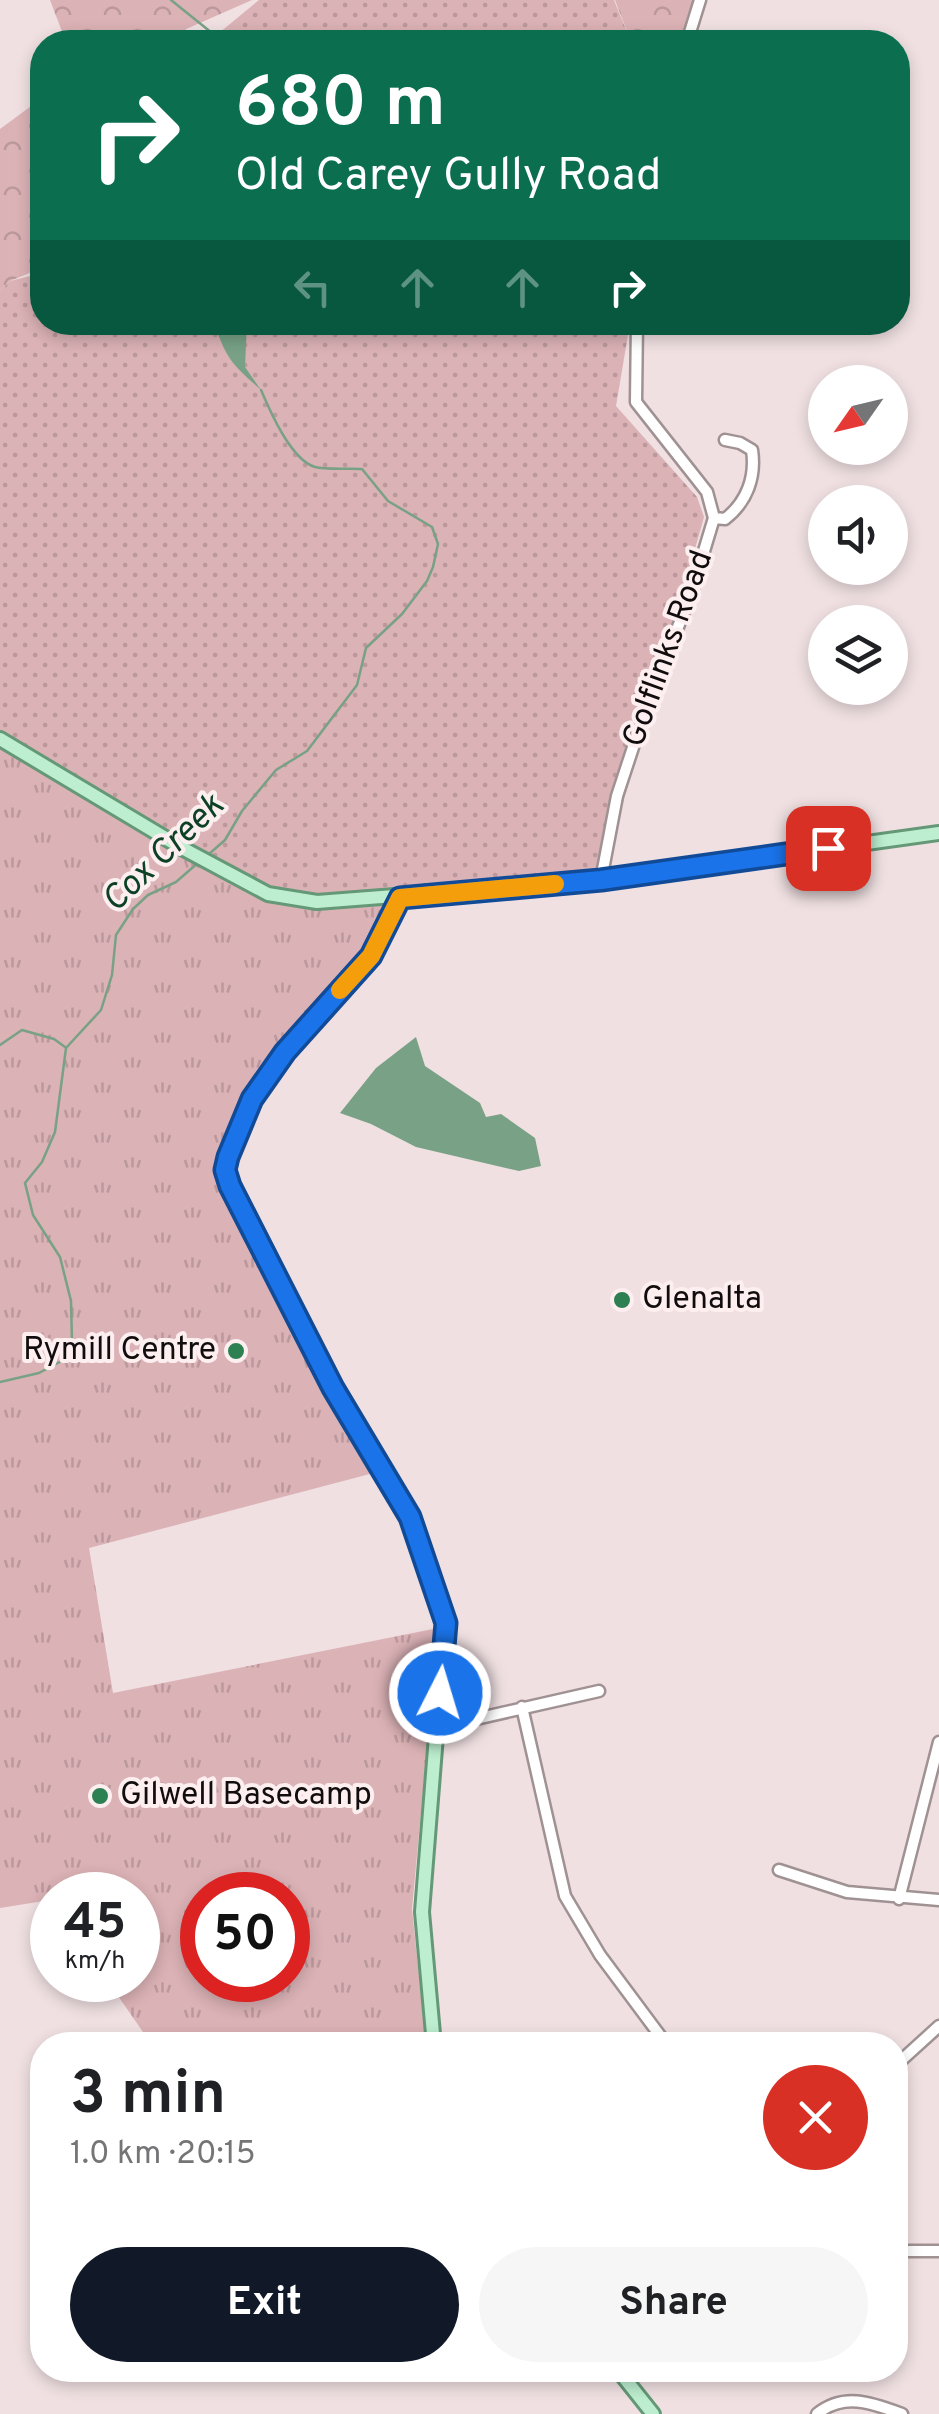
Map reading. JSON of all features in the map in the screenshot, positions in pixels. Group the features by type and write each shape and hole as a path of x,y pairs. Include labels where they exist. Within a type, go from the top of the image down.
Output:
{"main road":[{"path":"0,739 268,894 317,902 601,880 939,832"},
{"path":"400,898 371,956 285,1052 252,1099 225,1170 333,1388 410,1517 446,1623 422,1912 433,2032"},
{"path":"627,2382 652,2414"}],"street":[{"path":"690,30 700,0"},
{"name":"Golflinks Road","path":"601,880 617,796 646,708 691,594 714,518 707,492 636,402 636,335"},
{"path":"714,518 725,519 733,512 749,490 754,466 752,450 740,442 725,440"},
{"path":"436,1728 599,1691"},
{"path":"522,1707 565,1896 600,1956 657,2032"},
{"path":"899,1899 939,1742"},
{"path":"780,1870 847,1892 939,1900"},
{"path":"908,2054 939,2026"},
{"path":"908,2252 939,2251"},
{"path":"818,2414 842,2400 875,2404 902,2414"}],"green space":[{"path":"50,0 252,0 184,30 61,30"},
{"path":"259,0 614,0 626,30 223,30"},
{"path":"615,0 697,0 688,30 626,30"},
{"path":"30,107 30,273 10,281 0,291 0,129"},
{"path":"30,276 30,335 628,335 616,406 697,497 704,517 601,880 317,902 268,894 0,739 0,291 10,281"},
{"path":"0,741 268,894 317,902 400,898 371,955 252,1099 228,1157 230,1186 385,1470 89,1548 113,1693 438,1628 412,1909 425,2032 143,2032 122,2002 160,2002 160,1872 30,1872 30,1903 0,1908"}],"shaded area":[{"path":"219,335 246,335 245,367 261,390 232,361"},
{"path":"416,1037 425,1066 480,1103 486,1117 501,1114 535,1138 541,1166 519,1171 416,1147 340,1113 376,1068"}],"waterway":[{"name":"Cox Creek","path":"171,0 208,30"},
{"name":"Cox Creek","path":"209,854 225,840 242,811 276,770 307,751 357,685 366,648 402,614 427,581 438,544 432,527 388,501 362,469 319,468 306,463 282,434 261,390"},
{"name":"Cox Creek","path":"0,1382 39,1373 67,1358 72,1341 71,1301 60,1257 33,1215 25,1183 42,1162 55,1132 66,1048 101,1010 112,975 116,935 133,909 199,862"},
{"path":"0,1045 22,1030 54,1039 65,1047"}],"slow traffic":[{"path":"340,990 371,956 400,898 555,884"}],"place":[{"name":"Glenalta","path":"622,1300"},
{"name":"Rymill Centre","path":"236,1351"},
{"name":"Gilwell Basecamp","path":"100,1796"}],"route":[{"path":"440,1693 446,1623 410,1517 333,1388 230,1186 225,1170 228,1157 252,1099 285,1052 371,956 400,898 601,880 828,848"}]}
